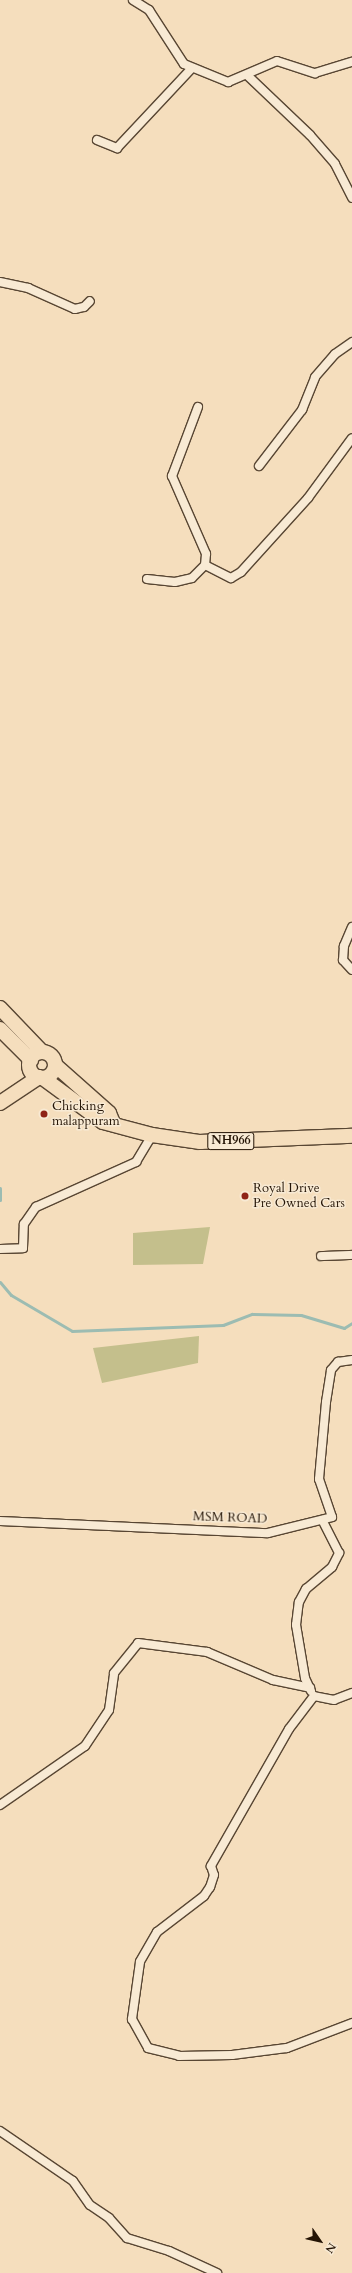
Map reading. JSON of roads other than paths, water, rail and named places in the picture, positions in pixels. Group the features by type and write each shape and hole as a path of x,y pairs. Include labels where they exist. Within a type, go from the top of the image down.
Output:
{"highway":[{"path":"0,1008 34,1059"},
{"path":"0,1029 34,1059"},
{"path":"1,1102 34,1059 51,1056 55,1065 109,1113 113,1123"},
{"name":"NH966","path":"34,1059 41,1078 103,1122 113,1123 152,1135 200,1142 352,1136"},
{"path":"1,1102 41,1078 51,1074 55,1065"}],"street":[{"path":"133,0 149,10 191,69 228,82 277,61 315,73 352,62"},
{"path":"97,140 116,148 191,69"},
{"path":"247,75 310,135 335,164 352,198"},
{"path":"0,282 28,288 75,309 84,307 90,301"},
{"path":"259,466 302,410 315,377 335,354 352,342"},
{"path":"147,579 175,582 192,578 205,565 206,554 172,476 198,407"},
{"path":"205,565 231,578 240,572 308,498 352,438"},
{"path":"352,927 344,946 343,960 352,970"},
{"path":"0,1249 23,1248 24,1224 36,1207 136,1162 152,1135"},
{"path":"321,1256 352,1255"},
{"path":"352,1360 338,1362 331,1370 319,1479 332,1517 322,1520 338,1553 332,1567 306,1589 299,1602 298,1646 312,1692 289,1729 258,1787 239,1812 211,1866 214,1874 210,1887 157,1932 140,1962 132,2019 148,2048 179,2056 232,2055 287,2048 352,2024"},
{"name":"MSM ROAD","path":"0,1521 268,1533 322,1520"},
{"path":"0,1805 85,1746 109,1710 114,1673 138,1643 207,1652 274,1680 334,1700 352,1693"},
{"path":"0,2131 73,2181 90,2205 109,2218 128,2238 169,2250 217,2273"}],"waterway":[{"path":"0,1188 0,1200"},
{"path":"0,1282 11,1295 72,1331 223,1325 252,1314 301,1315 344,1328 352,1323"}],"place":[{"name":"Chicking malappuram","path":"44,1114"},
{"name":"Royal Drive Pre Owned Cars","path":"245,1196"}]}
